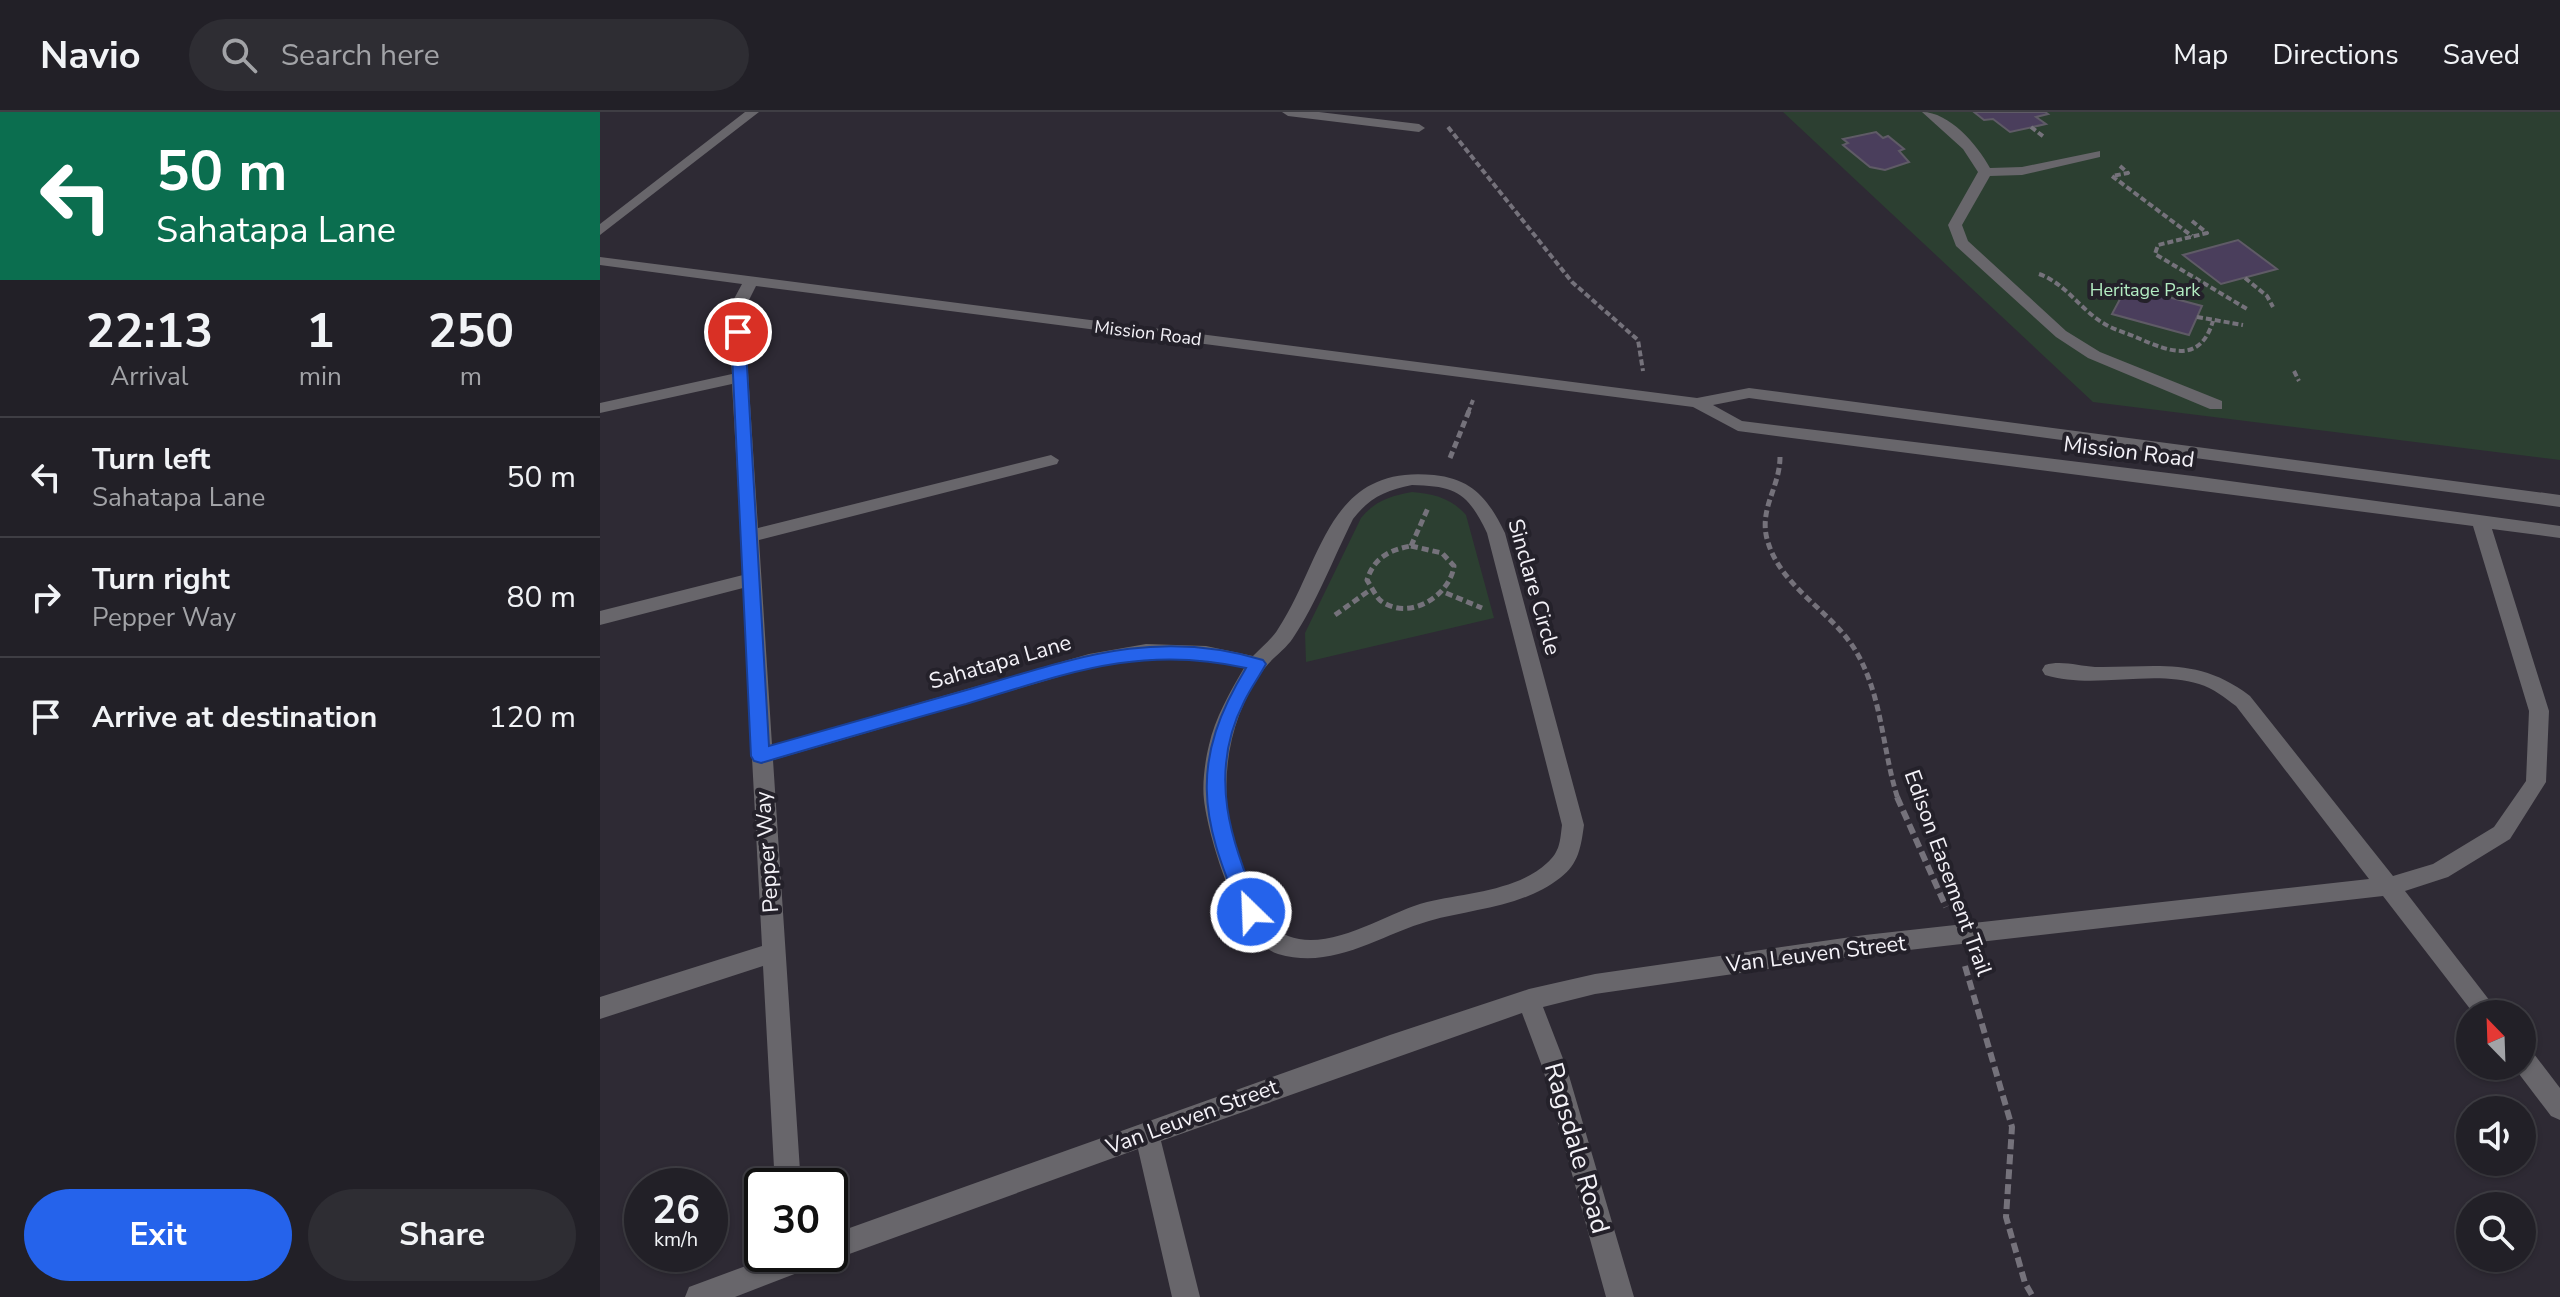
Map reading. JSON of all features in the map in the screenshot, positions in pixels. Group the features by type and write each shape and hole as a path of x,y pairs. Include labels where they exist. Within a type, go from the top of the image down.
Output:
{"street":[{"path":"600,231 753,112"},
{"path":"1288,112 1419,128"},
{"path":"1928,112 1961,138 1980,158 1985,172 1955,225 1961,243 2061,334 2094,355 2216,405"},
{"path":"1985,172 2022,171 2095,154"},
{"name":"Mission Road","path":"600,261 1697,403 1749,393 2560,501"},
{"name":"Pepper Way","path":"751,281 736,310 787,1168"},
{"path":"600,408 741,377"},
{"path":"600,394 637,400"},
{"name":"Mission Road","path":"1697,403 1738,426 2560,532"},
{"path":"751,536 1051,460"},
{"name":"Sinclare Circle","path":"1412,479 1441,480 1459,485 1482,501 1496,533 1573,825 1570,852 1554,871 1526,887 1465,905 1426,912 1347,944 1306,949 1279,944 1251,912 1228,860 1214,797 1219,745 1234,703 1257,664 1285,635 1345,516 1360,498 1387,484 1412,479"},
{"name":"Van Leuven Street","path":"848,1242 1390,1046 1529,1000 1625,979 1865,945 2390,886 2440,871 2502,833 2536,782 2539,711 2481,522"},
{"path":"600,618 753,579"},
{"name":"Sahatapa Lane","path":"761,756 1089,661 1146,651 1206,653 1257,664"},
{"path":"2052,670 2093,674 2172,672 2204,677 2225,687 2243,701 2477,1000"},
{"path":"600,1008 773,953"},
{"name":"Ragsdale Road","path":"1529,1000 1555,1069 1620,1297"},
{"path":"2536,1076 2560,1108"},
{"path":"1147,1134 1186,1297"},
{"path":"699,1297 762,1272"}],"path":[{"path":"1445,123 1572,282 1638,340 1647,396"},
{"path":"2031,127 2044,137"},
{"path":"2192,221 2207,233 2158,245 2155,254 2247,309"},
{"path":"2030,271 2051,278 2103,323 2170,352 2180,353 2200,344 2208,338 2213,321"},
{"path":"2245,278 2267,296 2273,307"},
{"path":"2197,317 2243,325"},
{"path":"2294,371 2299,381"},
{"name":"Edison Easement Trail","path":"1776,431 1781,468 1766,510 1764,522 1769,540 1784,572 1854,647 1879,700 1897,798 1936,880 1957,937 2012,1127 2006,1217 2025,1283 2033,1297"},
{"path":"1397,548 1437,550 1453,565 1453,584 1435,600 1405,607 1378,598 1367,580 1375,561 1397,548"}],"green space":[{"name":"Heritage Park","path":"1783,112 2560,112 2560,460 2093,402"},
{"path":"1412,492 1442,498 1466,515 1494,618 1306,662 1305,633 1361,518 1384,500"}],"building":[{"path":"1974,112 2048,114 2036,117 2046,124 2010,132 1993,119 1984,120"},
{"path":"1876,132 1883,138 1888,136 1904,149 1899,151 1909,162 1885,170 1870,167 1843,145 1848,143 1843,139"},
{"path":"2238,240 2277,269 2221,284 2183,255"},
{"path":"2127,286 2202,306 2189,335 2112,314"}],"route":[{"path":"738,332 761,756 1089,661 1146,651 1206,653 1257,664 1234,703 1219,745 1214,797 1228,860 1251,912"}]}
